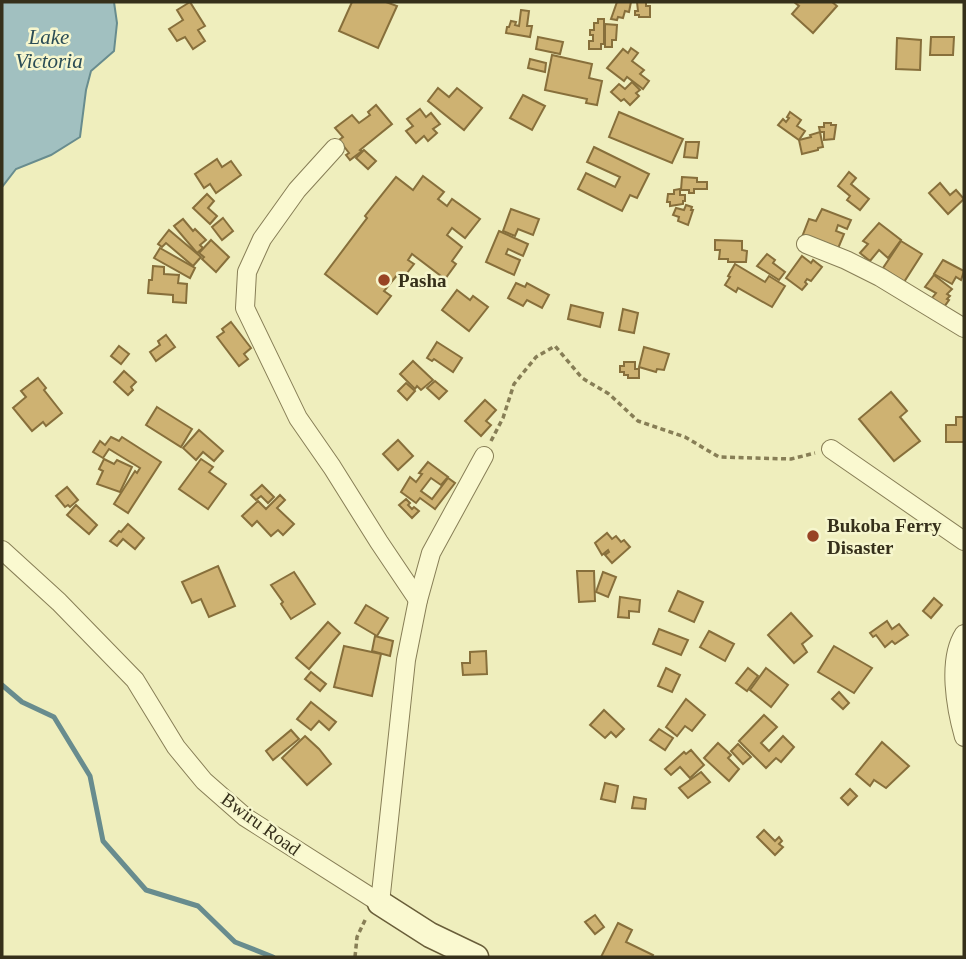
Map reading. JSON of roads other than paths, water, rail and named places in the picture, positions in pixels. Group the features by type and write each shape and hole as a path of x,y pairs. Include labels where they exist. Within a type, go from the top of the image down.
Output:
{"street":[{"path":"335,148 297,190 262,239 247,272 246,308 298,418 418,600"},
{"path":"806,244 880,277 964,328"},
{"path":"831,449 964,541"},
{"path":"380,903 406,660 418,600 431,553 484,456"},
{"name":"Bwiru Road","path":"2,550 59,602 135,680 176,747 204,781 245,817 413,925 476,957"},
{"path":"964,634 955,662 960,725 964,737"}],"water":[{"name":"Lake Victoria","path":"2,2 114,2 117,23 114,51 91,71 80,137 51,155 16,169 2,187"}],"waterway":[{"path":"2,685 22,702 54,717 90,776 103,841 146,890 198,906 235,942 273,957"}],"place":[{"name":"Pasha","path":"384,280"},
{"name":"Bukoba Ferry Disaster","path":"813,536"}]}
